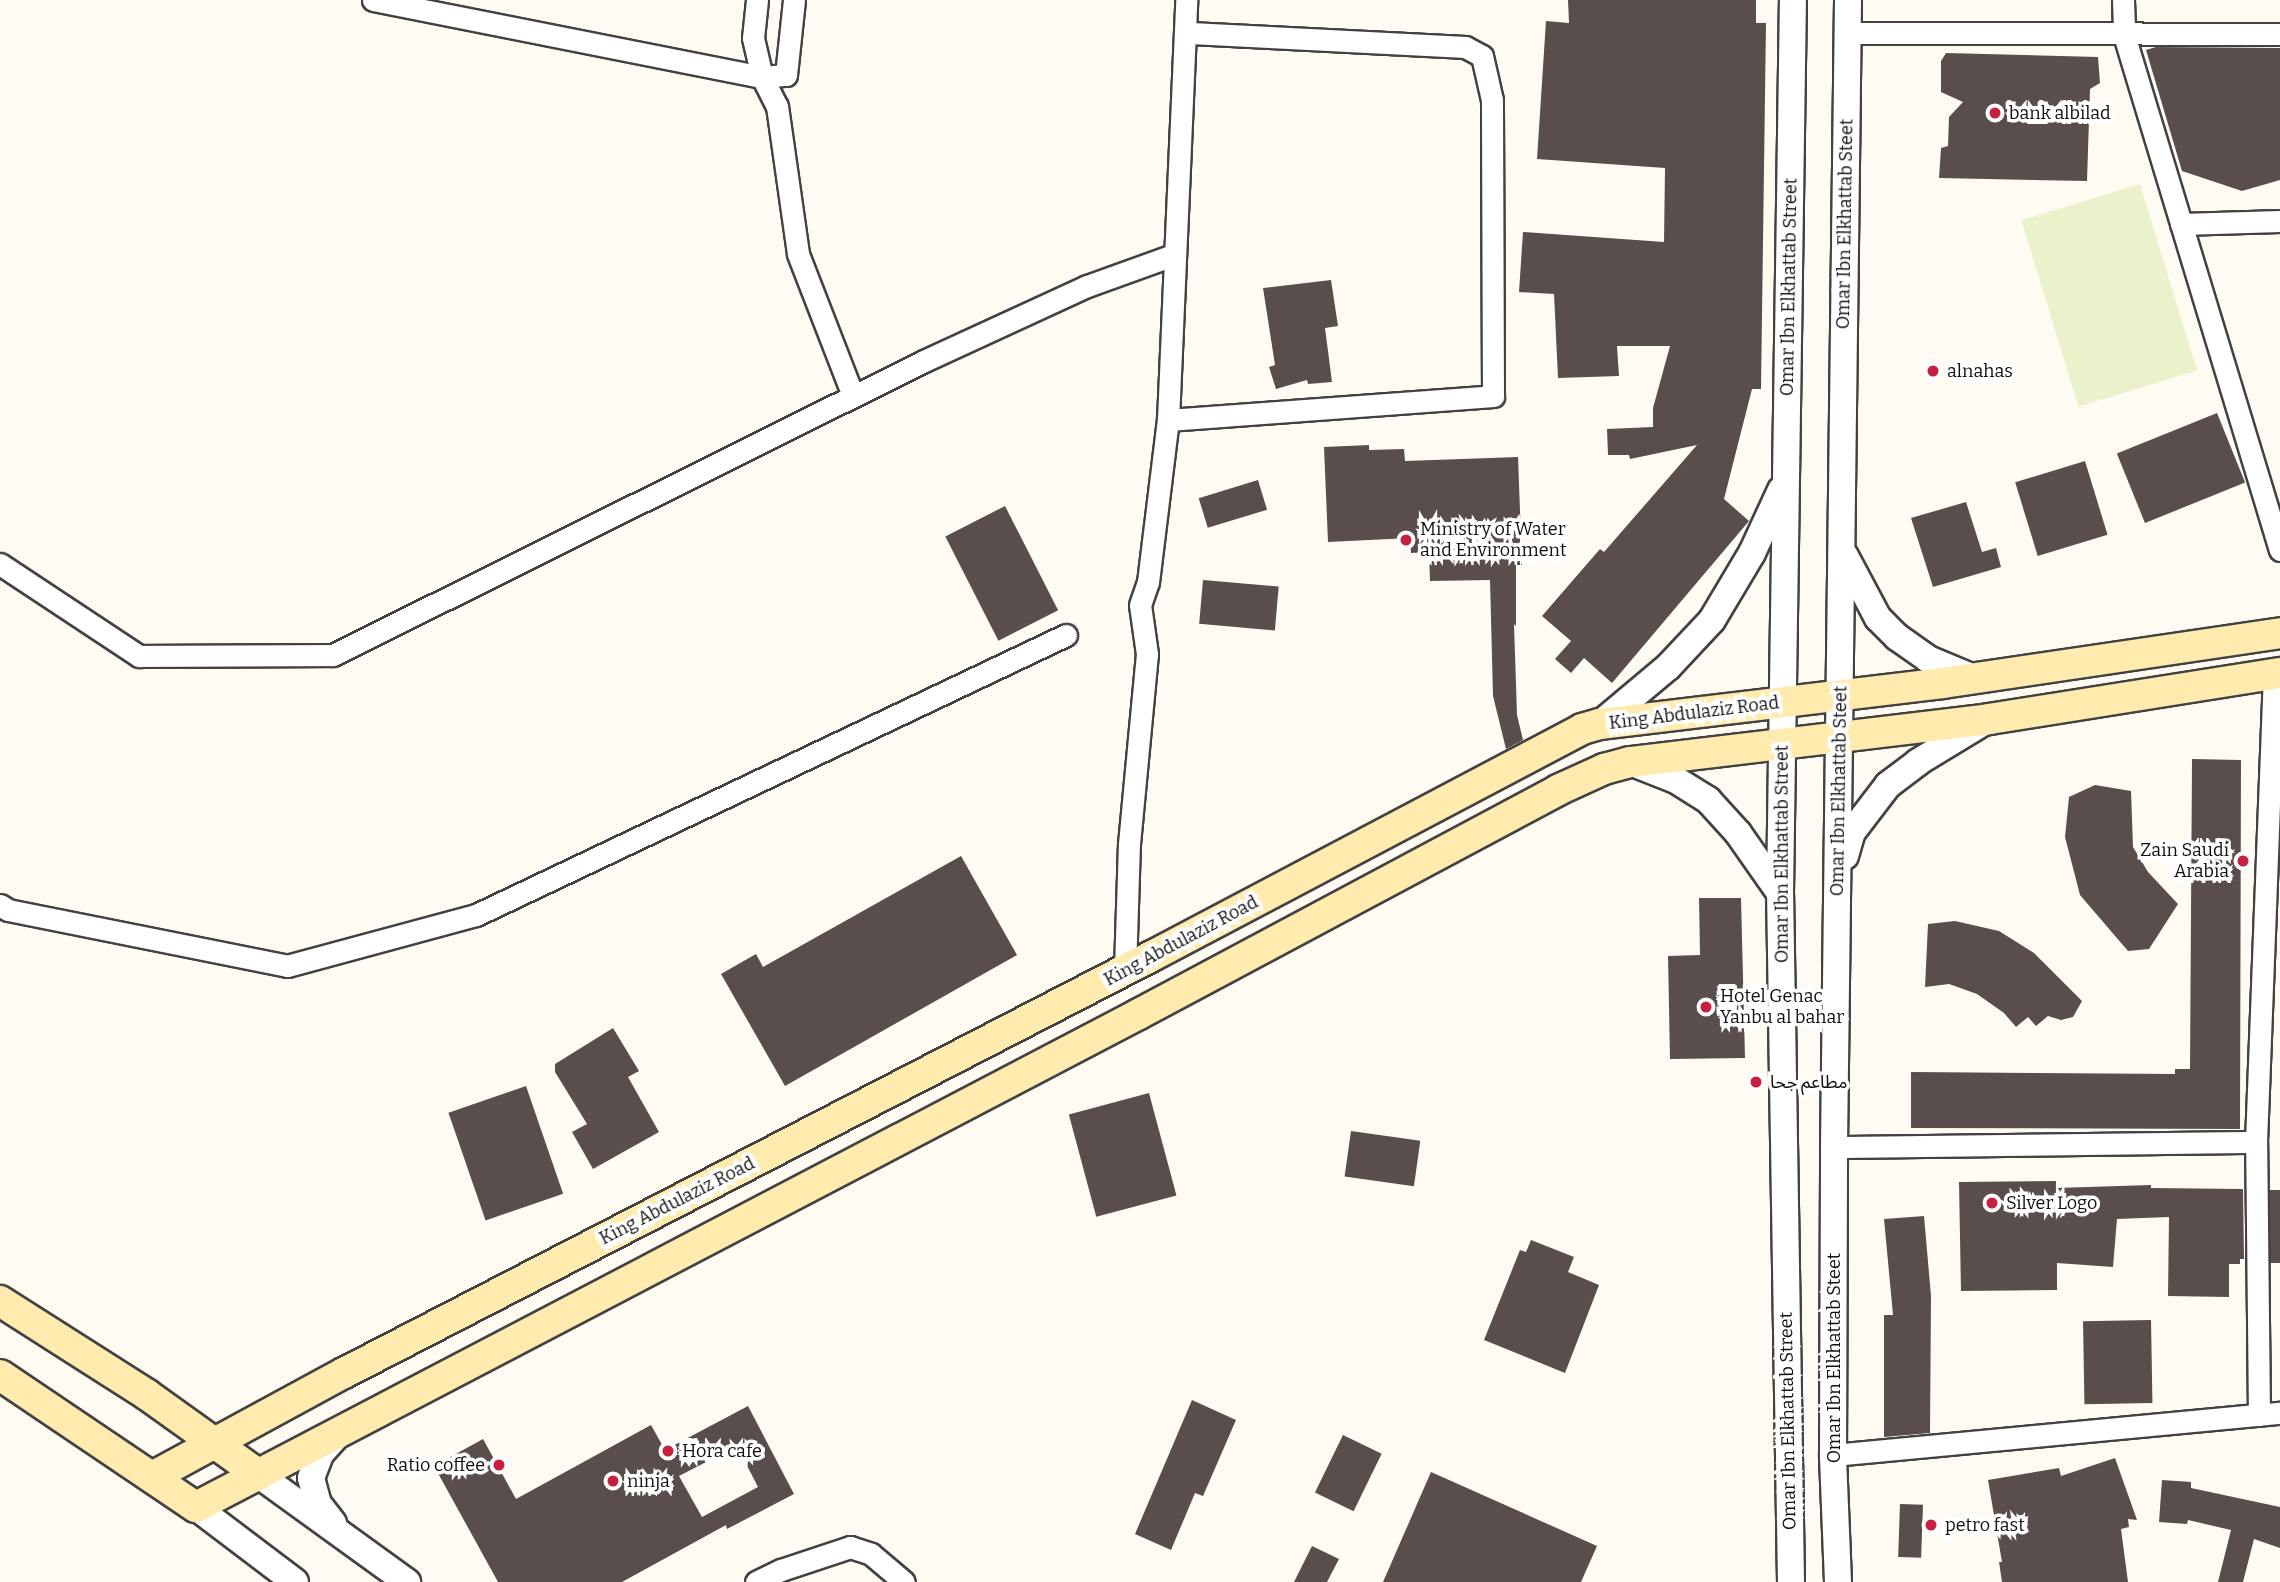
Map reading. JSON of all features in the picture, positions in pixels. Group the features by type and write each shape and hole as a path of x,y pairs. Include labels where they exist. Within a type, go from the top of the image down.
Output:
{"main road":[{"name":"King Abdulaziz Road","path":"154,1476 1125,970 1559,739 1600,724 1976,679 2280,633"},
{"path":"0,1375 154,1476 196,1507 1139,1014 1558,790 1630,762 1989,719 2277,673"},
{"path":"0,1301 146,1394 259,1475"}],"street":[{"path":"373,0 762,77 786,75 794,0"},
{"path":"757,0 753,38 762,77 777,106 798,254 853,396"},
{"path":"1125,970 1129,844 1147,654 1140,605 1148,582 1168,420 1186,0"},
{"name":"Omar Ibn Elkhattab Street","path":"1791,1582 1780,893 1793,0"},
{"name":"Omar Ibn Elkhattab Steet","path":"1838,1582 1833,1455 1834,1147 1848,0"},
{"path":"2123,0 2124,35 2280,550"},
{"path":"1168,420 1493,397 1492,100 1482,56 1465,47 1186,33"},
{"path":"1847,33 2280,34"},
{"path":"2181,224 2280,222"},
{"path":"0,564 139,656 333,655 853,396 1087,286 1173,255"},
{"path":"1600,724 1668,667 1712,620 1752,553 1786,478"},
{"path":"1841,547 1862,593 1878,618 1897,637 1928,659 1976,679"},
{"path":"0,905 8,910 287,966 476,915 1066,635"},
{"path":"1833,1455 2269,1414 2256,1142 2277,673"},
{"path":"1838,881 1852,832 1888,785 1917,762 1989,719"},
{"path":"1630,762 1676,780 1708,800 1738,833 1780,893"},
{"path":"1834,1147 2256,1142"},
{"path":"338,1531 318,1504 311,1478 320,1454 340,1432"},
{"path":"259,1475 407,1582"},
{"path":"196,1507 295,1582"},
{"path":"756,1582 781,1570 850,1547 871,1554 904,1582"}],"green space":[{"path":"2140,184 2197,370 2078,407 2021,220"}],"building":[{"path":"1568,0 1756,0 1756,23 1766,23 1761,389 1752,389 1724,499 1749,521 1612,683 1584,658 1571,673 1555,659 1571,641 1542,616 1600,549 1604,552 1697,445 1630,459 1629,455 1608,455 1607,429 1653,427 1653,408 1670,346 1617,346 1619,376 1558,378 1554,294 1519,292 1523,232 1664,242 1665,168 1537,159 1546,21 1569,23"},
{"path":"2156,47 2280,48 2280,180 2242,191 2182,171 2146,50"},
{"path":"1946,53 2098,57 2100,83 2090,89 2087,181 1939,178 1941,148 1948,146 1949,117 1963,102 1941,92 1941,61"},
{"path":"1331,280 1338,326 1325,328 1332,382 1308,384 1307,380 1276,389 1269,367 1275,365 1263,288"},
{"path":"2217,413 2245,483 2145,523 2117,453"},
{"path":"1369,445 1369,450 1404,449 1405,461 1518,457 1522,565 1516,565 1516,626 1514,624 1517,715 1523,740 1506,749 1493,696 1490,580 1430,581 1429,552 1411,553 1410,538 1328,542 1324,447"},
{"path":"2085,461 2108,535 2038,556 2015,482"},
{"path":"1258,480 1267,510 1208,528 1199,498"},
{"path":"1966,502 1982,552 1996,548 2001,567 1933,587 1911,518"},
{"path":"1005,506 1058,610 998,641 945,536"},
{"path":"1203,580 1279,587 1275,630 1199,624"},
{"path":"2192,759 2241,760 2240,1129 1911,1128 1911,1072 2175,1074 2175,1069 2190,1069"},
{"path":"2095,785 2131,791 2133,847 2148,872 2178,904 2149,949 2128,951 2080,895 2065,837 2069,797"},
{"path":"961,856 1017,955 785,1086 721,974 756,954 763,967"},
{"name":"Hotel Genac Yanbu al bahar","path":"1699,898 1741,898 1745,1058 1670,1059 1668,956 1700,955"},
{"path":"1955,921 1999,931 2034,953 2082,1001 2073,1017 2061,1020 2048,1016 2036,1026 2028,1017 2016,1027 2004,1013 1977,994 1949,984 1925,987 1928,924"},
{"path":"613,1028 639,1071 628,1077 659,1132 593,1169 572,1132 587,1124 555,1072 555,1064"},
{"path":"526,1086 563,1194 486,1220 448,1113"},
{"path":"1149,1093 1176,1195 1096,1217 1069,1114"},
{"path":"1351,1131 1420,1141 1414,1186 1345,1177"},
{"path":"2056,1181 2056,1188 2151,1185 2151,1188 2243,1189 2244,1259 2240,1259 2240,1264 2229,1264 2229,1297 2168,1296 2169,1217 2117,1219 2113,1267 2057,1263 2057,1290 1961,1291 1959,1182"},
{"path":"2270,1190 2280,1190 2280,1263 2270,1263"},
{"path":"1924,1216 1931,1296 1930,1433 1884,1437 1884,1315 1893,1315 1884,1219"},
{"path":"1531,1240 1574,1257 1568,1272 1599,1285 1565,1373 1484,1340 1520,1250 1526,1252"},
{"path":"2151,1320 2152,1403 2084,1404 2083,1321"},
{"path":"1192,1400 1236,1420 1203,1496 1195,1493 1171,1550 1135,1534"},
{"path":"748,1406 794,1494 727,1529 726,1525 622,1582 498,1582 434,1466 483,1439 516,1499 651,1425 665,1450","holes":["737,1446 758,1487 702,1517 679,1476"]},
{"path":"1343,1435 1382,1454 1354,1511 1315,1493"},
{"path":"2115,1458 2137,1520 2128,1519 2129,1527 2121,1529 2128,1582 2002,1582 1999,1562 2002,1562 1988,1480 2059,1468 2061,1476"},
{"path":"1431,1472 1597,1546 1581,1582 1383,1582"},
{"path":"2162,1480 2191,1482 2191,1488 2280,1507 2280,1548 2254,1539 2243,1582 2218,1582 2231,1530 2188,1520 2187,1524 2159,1522"},
{"path":"1900,1504 1923,1505 1921,1558 1898,1557"},
{"path":"1312,1546 1339,1559 1327,1582 1294,1582"}],"place":[{"name":"bank albilad","path":"1995,113"},
{"name":"alnahas","path":"1933,371"},
{"name":"Ministry of Water and Environment","path":"1406,540"},
{"name":"Zain Saudi Arabia","path":"2243,861"},
{"name":"Hotel Genac Yanbu al bahar","path":"1706,1007"},
{"name":"مطاعم جحا","path":"1756,1082"},
{"name":"Silver Logo","path":"1992,1203"},
{"name":"Hora cafe","path":"668,1451"},
{"name":"Ratio coffee","path":"499,1465"},
{"name":"ninja","path":"613,1481"},
{"name":"petro fast","path":"1931,1525"}]}
